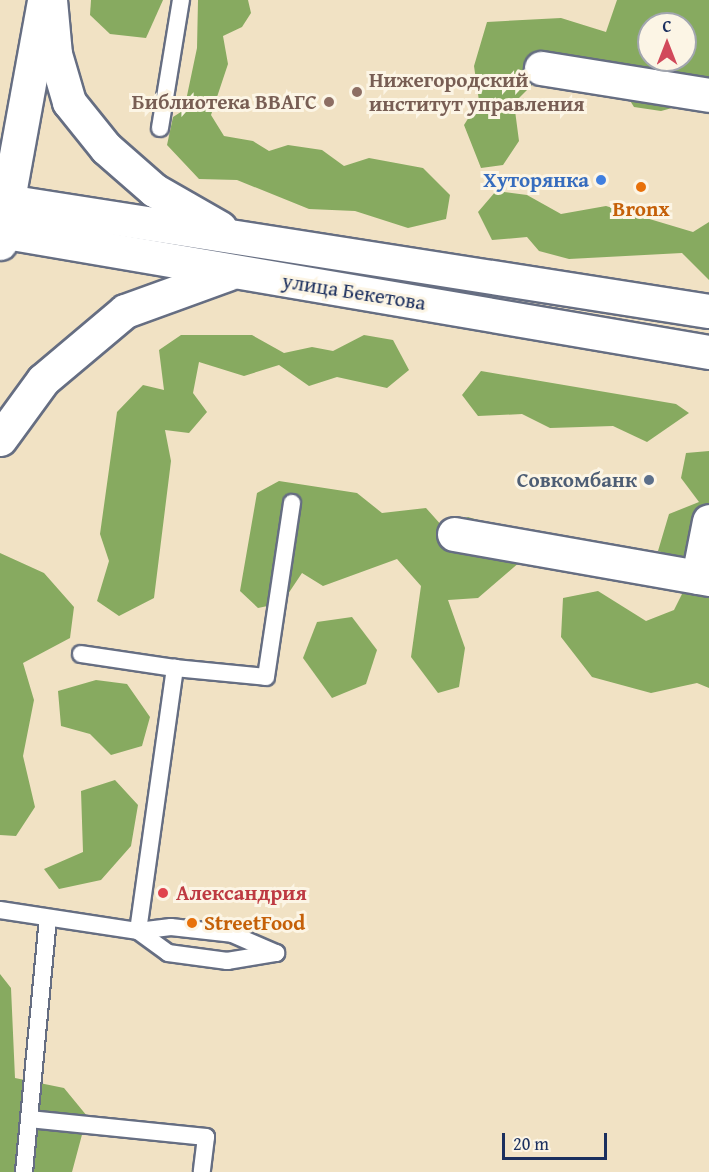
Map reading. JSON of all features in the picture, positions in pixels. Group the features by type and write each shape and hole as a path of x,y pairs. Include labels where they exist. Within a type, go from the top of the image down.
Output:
{"main road":[{"path":"2,221 44,0"},
{"path":"50,0 55,54 69,102 91,129 154,190 237,238"},
{"path":"541,68 709,95"},
{"name":"улица Бекетова","path":"2,221 237,238 709,311"},
{"name":"улица Бекетова","path":"2,221 232,272 709,352"},
{"path":"0,439 43,380 124,311 232,272"},
{"path":"454,534 704,578 709,521"}],"lane":[{"path":"160,128 181,0"},
{"path":"81,654 175,668 266,676 292,503"},
{"path":"138,931 175,668"},
{"path":"0,910 138,931 171,927 232,934 276,953 227,961 168,952 138,931"},
{"path":"24,1172 48,918"},
{"path":"29,1119 206,1137 202,1172"}],"green space":[{"path":"91,0 163,0 146,38 110,34 90,15"},
{"path":"198,0 248,0 251,13 242,27 223,36 228,64 211,115 224,136 253,141 269,151 288,145 322,150 344,166 369,158 423,168 450,195 446,219 408,228 355,211 309,209 237,180 199,179 167,145 173,117 184,110 197,48"},
{"path":"617,0 709,0 709,110 698,101 661,111 634,107 614,75 542,75 514,103 519,141 503,165 481,168 464,125 479,101 474,66 487,22 561,18 606,32"},
{"path":"496,191 527,195 561,214 606,206 693,232 709,222 709,280 682,253 569,259 539,251 527,237 492,240 478,212"},
{"path":"181,335 252,335 284,353 312,347 333,351 364,335 393,340 409,370 387,388 337,377 309,386 279,365 244,376 199,362 193,393 207,412 189,433 165,430 171,461 154,598 119,616 97,601 109,561 100,534 117,412 143,385 164,390 159,350"},
{"path":"481,371 676,404 689,413 647,442 613,426 550,428 522,414 478,416 462,395"},
{"path":"709,451 709,545 680,558 658,551 669,514 699,502 681,478 686,453"},
{"path":"279,481 357,493 382,513 426,508 443,527 468,517 521,533 521,561 478,598 448,600 465,648 459,687 438,693 411,657 421,586 397,559 323,586 302,573 282,603 258,608 240,591 257,493"},
{"path":"0,553 44,573 74,607 70,638 23,663 34,700 23,756 35,807 16,836 0,835"},
{"path":"686,586 709,589 709,688 697,683 651,693 592,677 561,637 563,598 598,591 646,621 674,610"},
{"path":"352,617 377,650 366,684 332,698 303,658 317,622"},
{"path":"96,680 127,684 150,717 142,746 111,755 90,734 61,726 58,691"},
{"path":"115,780 138,805 131,846 101,880 59,889 44,869 83,852 81,791"},
{"path":"0,974 11,988 15,1078 64,1088 87,1116 72,1172 0,1172"}],"place":[{"name":"Нижегородский институт управления","path":"357,92"},
{"name":"Библиотека ВВАГС","path":"329,102"},
{"name":"Хуторянка","path":"601,180"},
{"name":"Bronx","path":"641,187"},
{"name":"Совкомбанк","path":"649,480"},
{"name":"Александрия","path":"163,893"},
{"name":"StreetFood","path":"192,923"}]}
